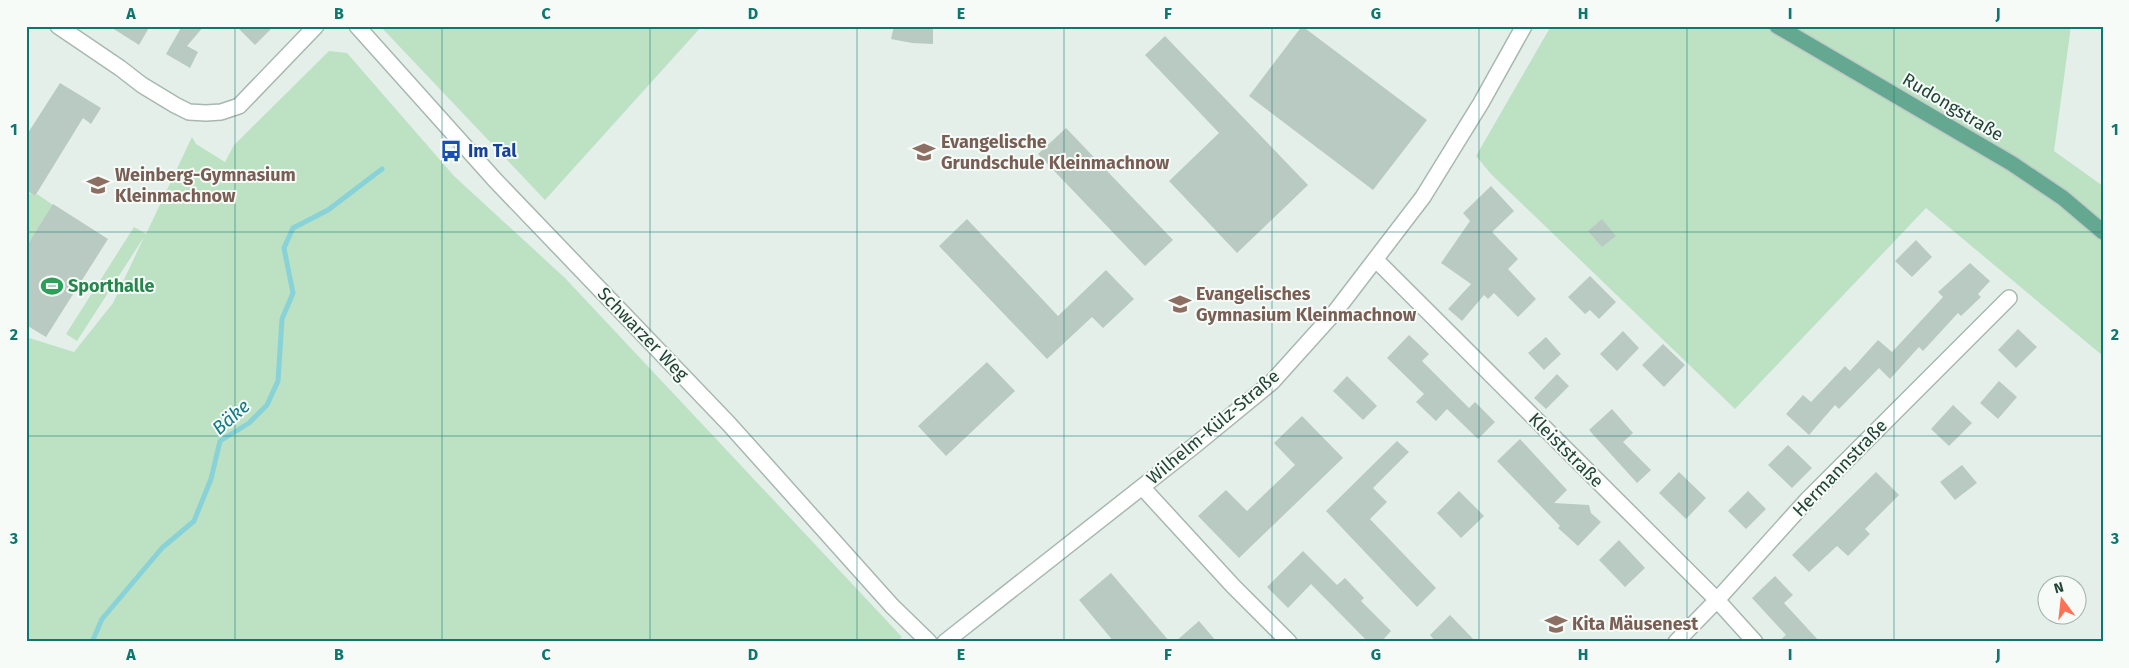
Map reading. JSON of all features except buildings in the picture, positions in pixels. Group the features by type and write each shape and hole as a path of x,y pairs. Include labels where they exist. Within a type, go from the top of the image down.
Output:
{"main road":[{"name":"Rudongstraße","path":"1777,26 2011,164 2063,198 2103,232"}],"street":[{"path":"58,26 142,85 175,105 189,112 206,113 221,112 239,106 316,26"},
{"name":"Schwarzer Weg","path":"357,26 495,180 729,424 881,594 929,642"},
{"name":"Wilhelm-Külz-Straße","path":"945,642 1272,382 1335,312 1423,197 1481,103 1524,26"},
{"name":"Kleiststraße","path":"1376,260 1717,600 1755,642"},
{"name":"Hermannstraße","path":"1676,642 1717,600 1808,499 2009,298"},
{"name":"Wilhelm-Külz-Straße","path":"1142,486 1233,586 1289,642"}],"green space":[{"path":"380,26 702,26 545,200"},
{"path":"1551,26 2071,26 2054,151 2103,186 2103,356 1926,208 1735,409 1491,174 1476,156"},
{"path":"329,51 347,53 454,176 565,278 902,637 896,642 26,642 26,337 74,352 113,303 144,237 77,341 66,334 134,227 146,234 192,137 196,144 225,162 234,145"},
{"path":"30,193 35,196 37,194 53,205 26,247 26,198"}],"waterway":[{"name":"Bäke","path":"92,642 102,619 162,548 194,521 211,479 220,441 249,423 267,405 278,381 282,319 293,293 284,248 293,228 328,210 382,169"}],"place":[{"name":"Im Tal","path":"451,151"},
{"name":"Evangelische Grundschule Kleinmachnow","path":"924,152"},
{"name":"Weinberg-Gymnasium Kleinmachnow","path":"98,185"},
{"name":"Sporthalle","path":"52,286"},
{"name":"Evangelisches Gymnasium Kleinmachnow","path":"1180,304"},
{"name":"Kita Mäusenest","path":"1556,624"}]}
